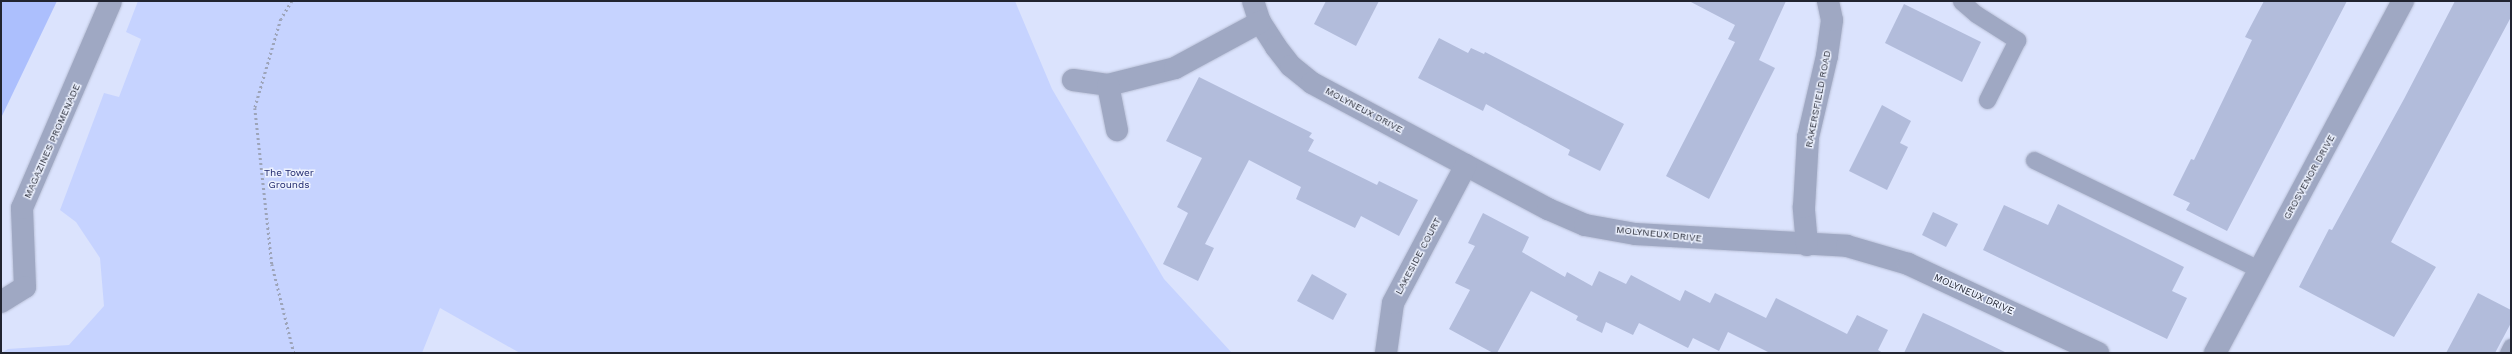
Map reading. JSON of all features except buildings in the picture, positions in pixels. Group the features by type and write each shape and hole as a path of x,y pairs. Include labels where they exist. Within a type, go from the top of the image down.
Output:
{"street":[{"name":"MAGAZINES PROMENADE","path":"1,302 25,287 22,208 111,1"},
{"name":"MOLYNEUX DRIVE","path":"1253,1 1260,22 1291,66 1312,82 1548,209 1585,225 1636,234 1807,245 1847,246 1908,264 2098,353"},
{"name":"RAKERSFIELD ROAD","path":"1807,245 1804,207 1808,137 1827,56 1832,20 1828,1"},
{"name":"GROSVENOR DRIVE","path":"2215,353 2258,269 2402,1"},
{"path":"1073,80 1108,85 1175,68 1260,22"},
{"path":"1108,85 1117,130"},
{"name":"LAKESIDE COURT","path":"1386,353 1393,304 1466,165"}],"lane":[{"path":"1961,1 1976,14 2017,40 1987,100"},
{"path":"2034,160 2258,269"},
{"path":"2508,353 2511,347"}],"path":[{"path":"292,1 281,19 255,108 272,264 294,353"}],"green space":[{"name":"The Tower Grounds","path":"138,1 1015,1 1052,89 1164,279 1232,353 520,353 440,308 422,353 1,353 8,349 69,345 104,306 100,258 76,222 60,210 104,93 119,97 141,39 126,32"}],"shaded area":[{"path":"1,1 57,1 1,118"}]}
